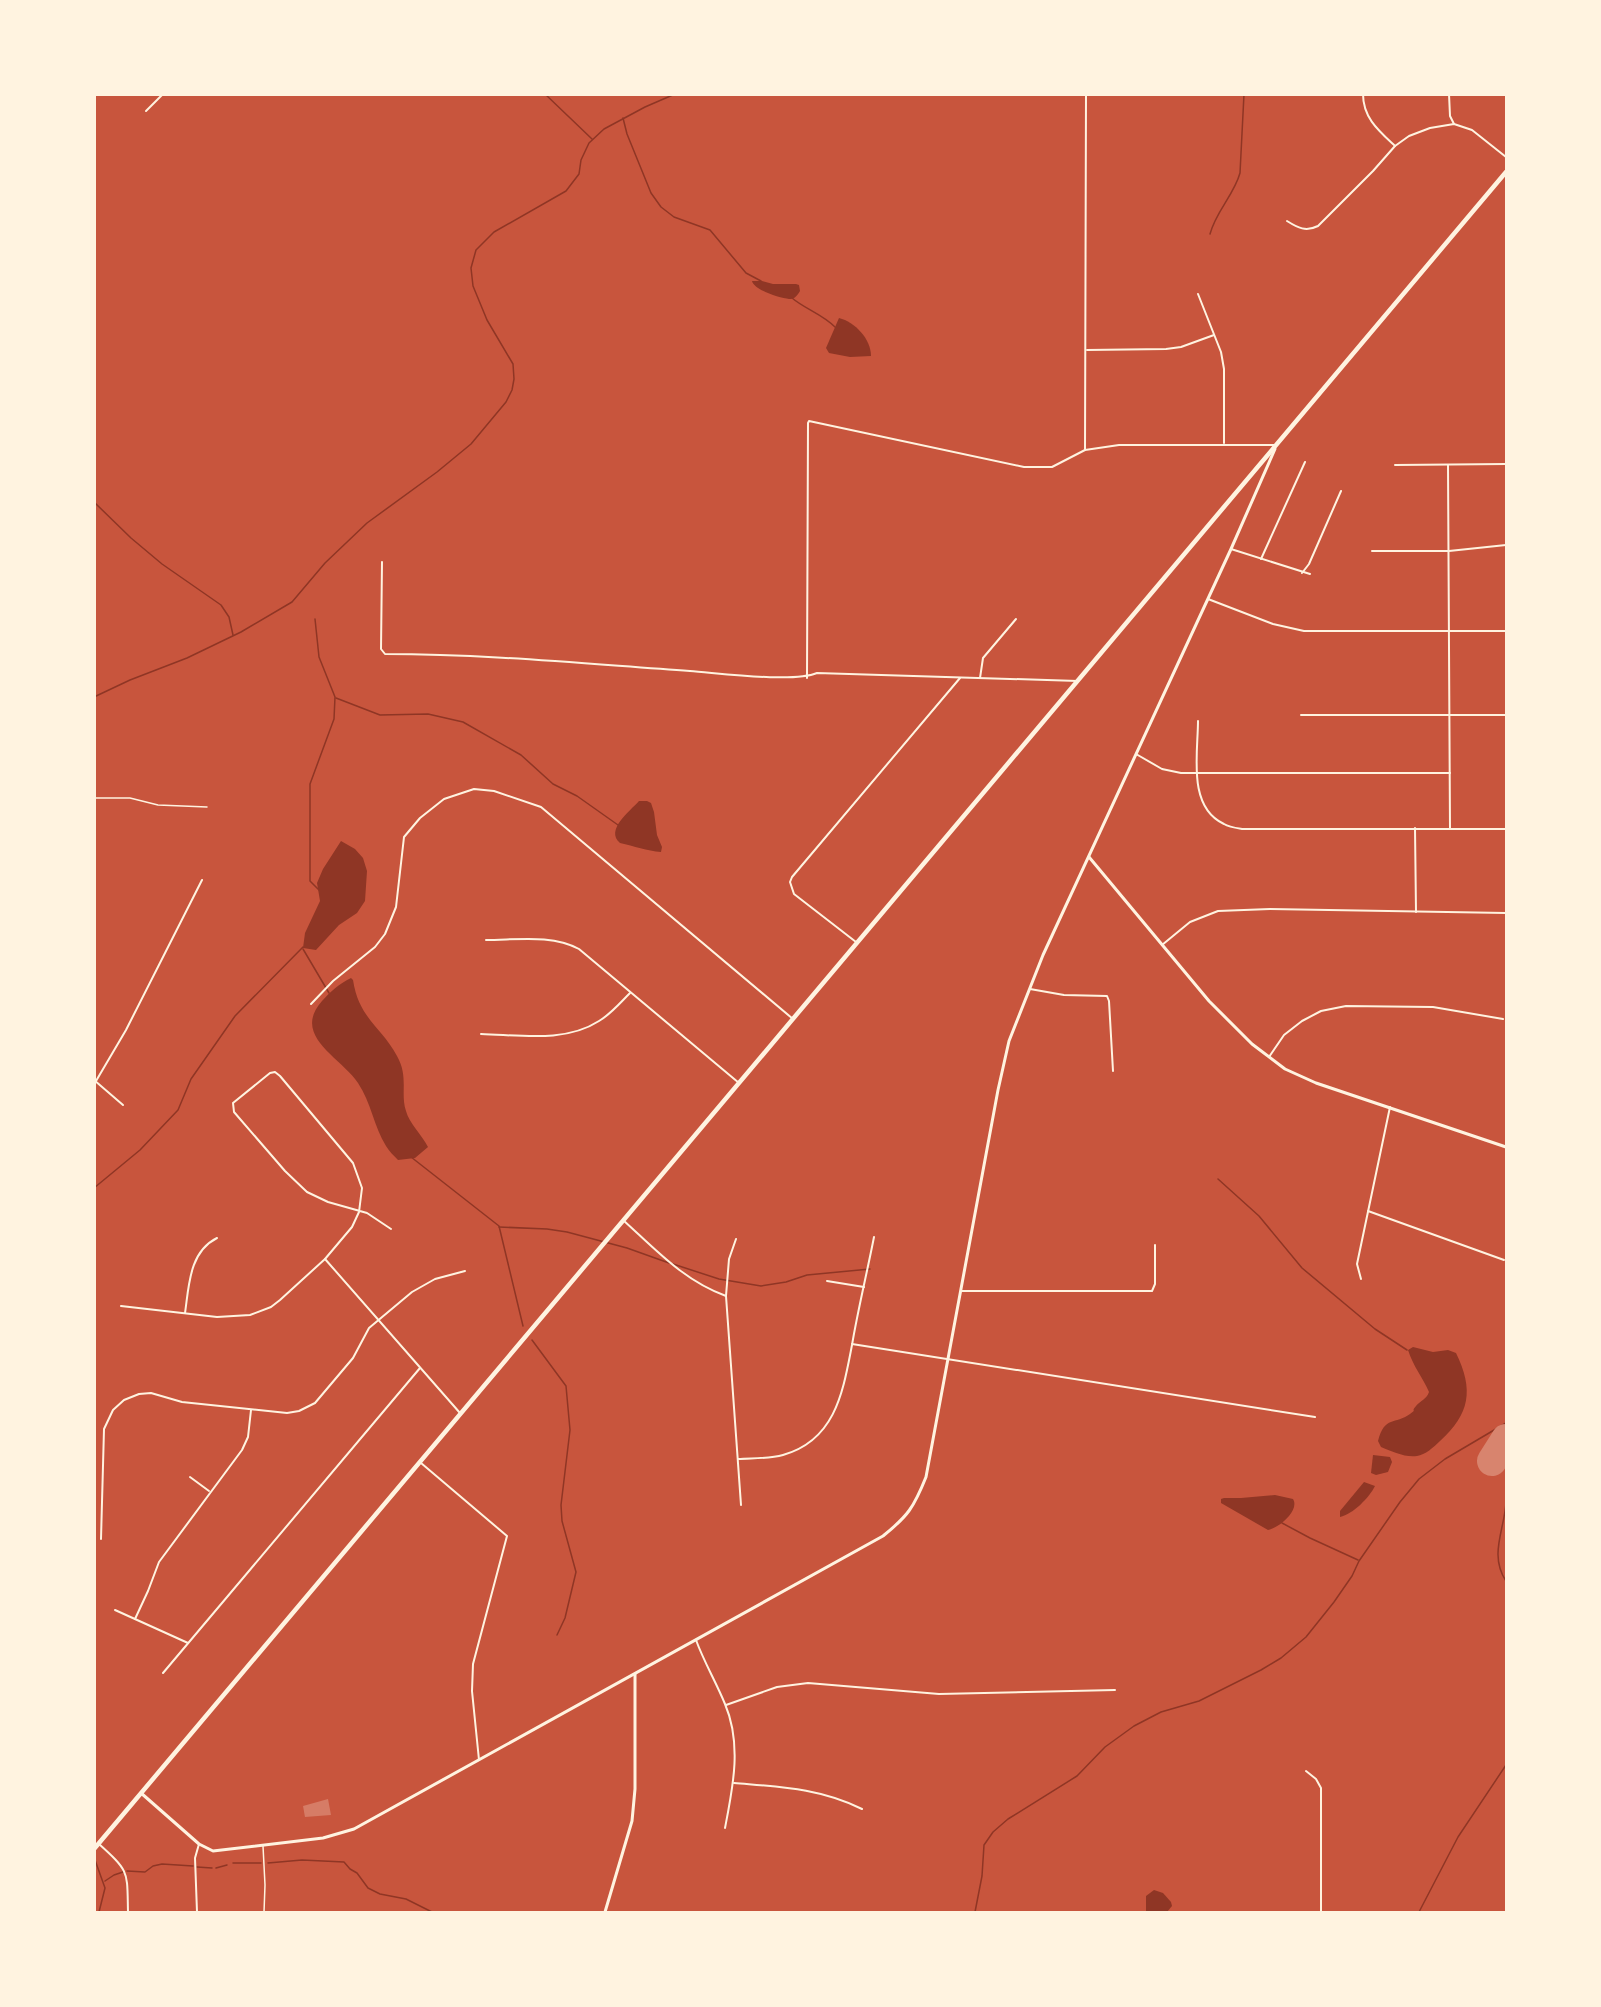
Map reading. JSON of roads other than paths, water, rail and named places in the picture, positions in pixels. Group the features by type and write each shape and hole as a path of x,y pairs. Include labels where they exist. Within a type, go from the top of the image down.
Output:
{"highway":[{"path":"94,1849 1506,172"}],"street":[{"path":"146,111 163,94"},
{"path":"1085,450 1086,94"},
{"path":"1363,94 1367,117 1395,146"},
{"path":"1449,94 1450,116 1454,124"},
{"path":"1287,221 1310,230 1318,226 1395,146 1409,136 1420,132 1454,124 1472,130 1506,157"},
{"path":"1198,294 1221,352 1224,369 1224,444"},
{"path":"1086,350 1166,350 1181,347 1214,334"},
{"path":"141,1793 199,1844 213,1851 323,1838 354,1829 883,1536 903,1520 915,1504 927,1477 1009,1041 1089,857 1231,549 1276,445 1119,445 1085,450 1053,467 1027,468 809,421 807,678"},
{"path":"1262,559 1305,462"},
{"path":"1395,465 1506,464"},
{"path":"1448,465 1450,829"},
{"path":"1302,573 1309,564 1341,491"},
{"path":"1372,551 1449,551 1506,545"},
{"path":"1231,549 1310,574"},
{"path":"382,562 381,649 385,654 465,656 749,676 807,678 817,673 1078,681"},
{"path":"1208,599 1273,624 1304,631 1506,631"},
{"path":"980,678 983,657 1016,619"},
{"path":"857,942 794,894 791,888 792,877 960,678"},
{"path":"1301,715 1506,715"},
{"path":"1198,721 1199,791 1205,807 1213,817 1224,824 1242,829 1506,829"},
{"path":"1136,754 1162,769 1181,773 1450,773"},
{"path":"311,1004 333,981 375,947 385,934 396,907 404,837 414,824 444,799 466,791 480,789 494,790 541,807 793,1019"},
{"path":"1415,828 1416,912"},
{"path":"1089,857 1209,1001 1252,1044 1285,1069 1316,1083 1506,1147"},
{"path":"123,1105 95,1080 126,1030 202,880"},
{"path":"1162,945 1190,922 1218,911 1270,909 1506,913"},
{"path":"486,940 557,940 579,949 739,1083"},
{"path":"1030,989 1064,995 1107,996 1113,1071"},
{"path":"481,1034 560,1035 576,1032 607,1016 630,993"},
{"path":"1269,1057 1284,1035 1302,1021 1321,1011 1346,1006 1433,1007 1503,1019"},
{"path":"121,1306 216,1317 250,1315 271,1307 280,1300 325,1258 352,1227 359,1212 362,1188 353,1163 280,1076 275,1072 270,1073 233,1103 234,1112 241,1121 285,1172 307,1192 328,1202 359,1212 368,1213 392,1229"},
{"path":"1361,1279 1357,1264 1390,1107"},
{"path":"1368,1211 1504,1260"},
{"path":"623,1220 682,1273 699,1284 726,1296"},
{"path":"738,1459 782,1455 798,1449 821,1433 842,1397 874,1237"},
{"path":"184,1313 194,1262 204,1247 217,1238"},
{"path":"736,1239 729,1259 726,1296 741,1505"},
{"path":"961,1291 1152,1291 1155,1284 1155,1245"},
{"path":"325,1258 460,1413"},
{"path":"101,1539 104,1428 118,1404 131,1396 151,1393 182,1402 287,1413 299,1411 310,1406 353,1358 365,1333 379,1320 422,1285 465,1271"},
{"path":"827,1281 864,1287"},
{"path":"852,1344 1315,1417"},
{"path":"163,1673 420,1368"},
{"path":"135,1619 159,1562 246,1443 251,1410"},
{"path":"419,1461 507,1536 474,1664 472,1691 479,1760"},
{"path":"190,1476 210,1492"},
{"path":"115,1610 188,1643"},
{"path":"696,1640 726,1705 733,1728 736,1754 734,1783 725,1828"},
{"path":"605,1912 632,1821 635,1789 635,1674"},
{"path":"726,1705 777,1687 808,1683 939,1694 1115,1690"},
{"path":"1306,1771 1316,1779 1321,1788 1321,1912"},
{"path":"734,1783 798,1788 822,1793 861,1809"},
{"path":"99,1844 124,1870 127,1879 128,1912"},
{"path":"197,1912 195,1858 199,1844"}],"lane":[{"path":"94,798 130,798 164,806 207,807"},
{"path":"263,1846 264,1912"}],"waterway":[{"path":"545,94 592,139"},
{"path":"94,697 187,658 241,632 292,602 325,563 367,523 471,444 506,402 514,379 513,364 487,320 473,286 471,268 476,250 494,232 566,191 579,174 581,160 589,143 604,129 675,94"},
{"path":"1210,234 1240,173 1244,94"},
{"path":"623,118 627,134 651,193 661,207 674,217 710,230 746,273 761,281"},
{"path":"792,298 835,327"},
{"path":"94,502 162,564 221,605 229,617 233,635"},
{"path":"315,619 319,657 335,697 334,719 310,784 310,881 319,890"},
{"path":"336,698 380,715 428,714 463,722 521,755 553,784 577,796 618,825"},
{"path":"94,1188 140,1150 178,1110 191,1079 235,1016 303,947"},
{"path":"303,949 329,993"},
{"path":"411,1157 499,1226 523,1326"},
{"path":"1218,1179 1259,1216 1302,1268 1375,1329 1407,1350"},
{"path":"499,1227 567,1232 627,1248 669,1263"},
{"path":"673,1264 719,1279 761,1286 786,1282 807,1275 870,1269"},
{"path":"532,1340 566,1386 570,1430 561,1505 562,1521 576,1572 565,1618 557,1635"},
{"path":"975,1912 982,1876 984,1845 993,1832 1008,1819 1077,1776 1105,1747 1134,1726 1161,1712 1199,1701 1281,1658 1306,1637 1334,1602 1352,1576 1359,1561 1419,1479 1445,1459 1506,1423"},
{"path":"1506,1503 1498,1552 1501,1571 1506,1581"},
{"path":"1282,1523 1358,1560"},
{"path":"1419,1912 1458,1837 1506,1765"},
{"path":"95,1860 105,1888 99,1912"},
{"path":"268,1863 302,1860 344,1862 357,1873 368,1888 380,1894 406,1899 432,1912"},
{"path":"233,1863 261,1863"},
{"path":"127,1871 145,1872 153,1866 162,1864 193,1866"},
{"path":"216,1868 227,1865"},
{"path":"197,1867 212,1868"},
{"path":"105,1881 123,1872"}]}
